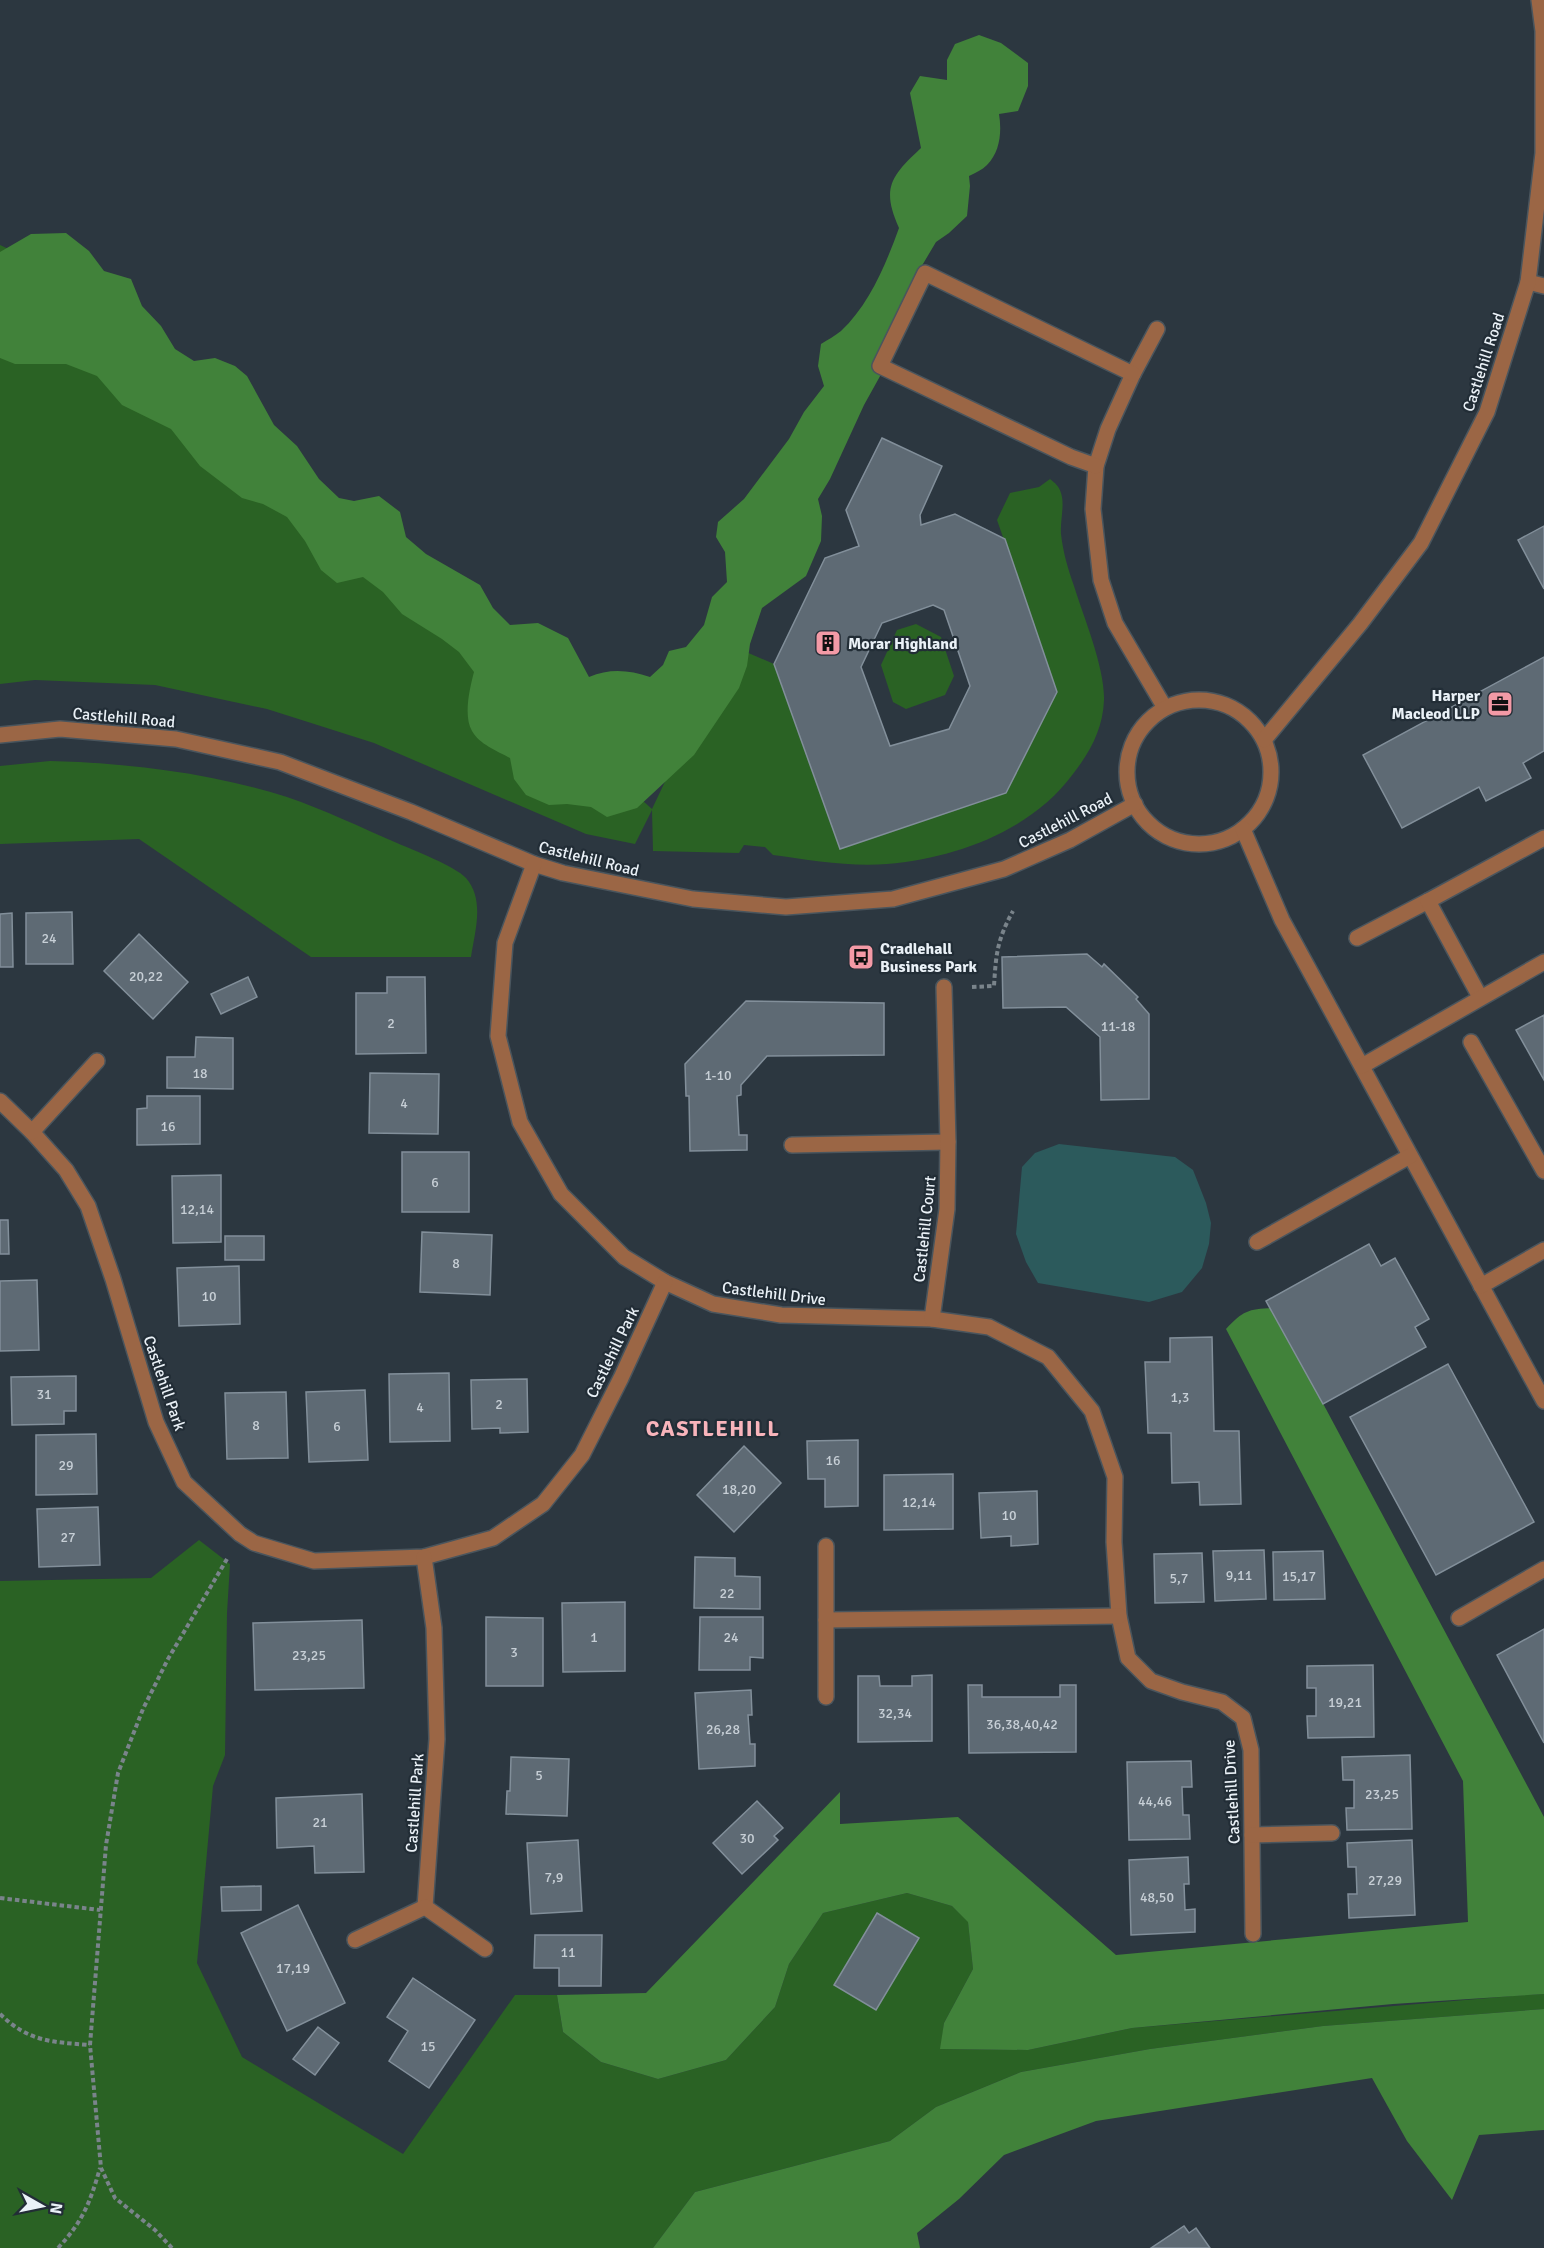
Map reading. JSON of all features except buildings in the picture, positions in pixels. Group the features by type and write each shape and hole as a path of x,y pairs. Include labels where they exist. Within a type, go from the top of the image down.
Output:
{"street":[{"name":"Castlehill Road","path":"1264,740 1360,624 1421,543 1487,412 1528,282 1544,153 1543,31 1539,0"},
{"path":"1096,465 1071,457 880,366 925,273 1133,374"},
{"path":"1528,282 1544,286"},
{"path":"1157,329 1108,429 1096,465 1093,510 1101,580 1115,623 1166,708"},
{"name":"Castlehill Road","path":"1188,700 1211,700 1232,708 1251,722 1264,740 1270,764 1269,788 1260,811 1243,829 1225,840 1204,844 1183,843 1163,835 1147,822 1135,804 1128,783 1128,760 1135,739 1148,721 1166,708 1188,700"},
{"name":"Castlehill Road","path":"0,735 60,729 176,739 280,762 411,812 534,864 562,873 693,899 786,907 892,899 1004,869 1070,840 1135,804"},
{"path":"1243,829 1282,920 1541,1396"},
{"path":"1357,938 1544,838"},
{"name":"Castlehill Drive","path":"534,864 505,943 498,1036 520,1122 561,1194 624,1257 665,1282 713,1304 781,1315 932,1320 989,1327 1048,1357 1092,1411 1115,1477 1114,1542 1119,1616 1128,1658 1151,1681 1222,1702 1243,1718 1251,1750 1253,1934"},
{"path":"1428,901 1480,997"},
{"path":"1362,1066 1544,962"},
{"name":"Castlehill Court","path":"932,1320 946,1209 948,1142 944,987"},
{"path":"1471,1042 1544,1171"},
{"path":"32,1132 97,1061"},
{"name":"Castlehill Park","path":"0,1101 66,1170 88,1206 113,1279 156,1422 184,1482 240,1534 255,1543 314,1560 424,1557 493,1538 543,1504 582,1455 621,1378 665,1282"},
{"path":"792,1145 948,1142"},
{"path":"1257,1242 1410,1156"},
{"path":"1481,1286 1544,1250"},
{"path":"826,1546 826,1697"},
{"name":"Castlehill Park","path":"424,1557 434,1628 437,1739 425,1907"},
{"path":"1459,1618 1544,1569"},
{"path":"826,1620 1119,1616"},
{"path":"1252,1835 1332,1833"},
{"path":"355,1940 425,1907 485,1949"}],"path":[{"path":"944,987 994,986 1001,932 1013,911"},
{"path":"172,2248 155,2230 116,2198 101,2168 90,2044 106,1845 118,1773 143,1709 168,1659 240,1534"},
{"path":"0,1898 101,1911"},
{"path":"0,2014 22,2032 42,2040 90,2044"},
{"path":"58,2248 70,2235 88,2207 101,2168"}],"green space":[{"path":"979,35 1001,43 1028,63 1028,86 1018,111 999,114 1000,135 995,154 985,167 969,176 967,216 936,242 914,279 884,369 818,499 822,516 821,541 806,576 762,608 739,688 694,755 637,808 607,817 591,807 567,804 549,805 526,795 514,779 510,758 475,736 469,725 469,693 474,672 459,652 402,614 383,592 363,577 337,583 321,570 305,541 287,517 263,504 242,498 200,466 171,429 122,405 97,376 66,364 15,364 0,358 0,252 31,234 66,233 89,251 104,271 131,279 142,306 161,326 175,349 194,361 215,358 235,366 247,376 274,425 297,446 319,479 339,498 354,501 379,496 400,512 406,537 426,554 480,585 493,608 510,625 538,623 568,638 589,677 604,672 620,671 650,677 663,665 669,651 686,647 704,625 712,597 727,582 725,552 716,537 718,522 744,499 789,439 804,412 824,386 818,366 821,344 839,333 851,321 882,270 899,228 891,203 892,184 902,167 921,148 910,93 920,76 947,80 947,60 955,44"},
{"path":"0,245 52,269 652,809 730,645 774,664 840,849 1006,793 1057,692 997,520 1010,493 1039,487 1050,479 1061,493 1063,502 1061,534 1064,554 1101,673 1103,711 1090,749 1056,794 1014,826 990,838 965,848 913,861 858,865 773,855 765,847 744,845 739,853 653,851 652,810 635,844 586,834 374,743 267,709 155,685 35,680 0,684"},
{"path":"916,624 941,637 954,676 945,695 906,709 893,702 881,665 897,630"},
{"path":"50,761 110,764 170,771 258,789 315,807 453,868 466,878 475,896 477,916 471,957 311,957 139,839 0,844 0,766"},
{"path":"1272,1308 1544,1817 1544,1994 1393,2004 1132,2028 1028,2050 940,2049 944,2023 973,1969 968,1922 952,1906 907,1893 823,1913 789,1964 775,2007 726,2060 658,2079 601,2062 563,2032 557,1995 646,1993 840,1792 840,1824 958,1817 1116,1955 1468,1922 1463,1781 1226,1329 1246,1312"},
{"path":"199,1540 230,1564 225,1755 213,1786 197,1963 242,2057 403,2154 515,1995 557,1995 563,2032 601,2062 658,2079 726,2060 775,2007 789,1964 823,1913 907,1893 952,1906 968,1921 973,1969 944,2023 941,2049 1028,2050 1132,2028 1524,1995 1544,1994 1544,2009 1323,2026 1150,2049 1021,2072 936,2107 890,2141 695,2192 653,2248 0,2248 0,1581 151,1578"},
{"path":"1544,2009 1544,2130 1479,2135 1452,2200 1407,2141 1372,2078 1096,2121 1004,2155 959,2199 917,2233 920,2248 653,2248 695,2192 890,2141 936,2107 1021,2072 1150,2049 1323,2026"}],"shaded area":[{"path":"1059,1144 1175,1157 1193,1170 1211,1223 1209,1244 1202,1268 1182,1292 1149,1302 1038,1283 1026,1262 1016,1234 1022,1167 1035,1153"}],"place":[{"name":"Morar Highland","path":"828,643"},
{"name":"Harper Macleod LLP","path":"1500,704"},
{"name":"Cradlehall Business Park","path":"861,957"}],"district":[{"name":"CASTLEHILL","path":"713,1428"}]}
